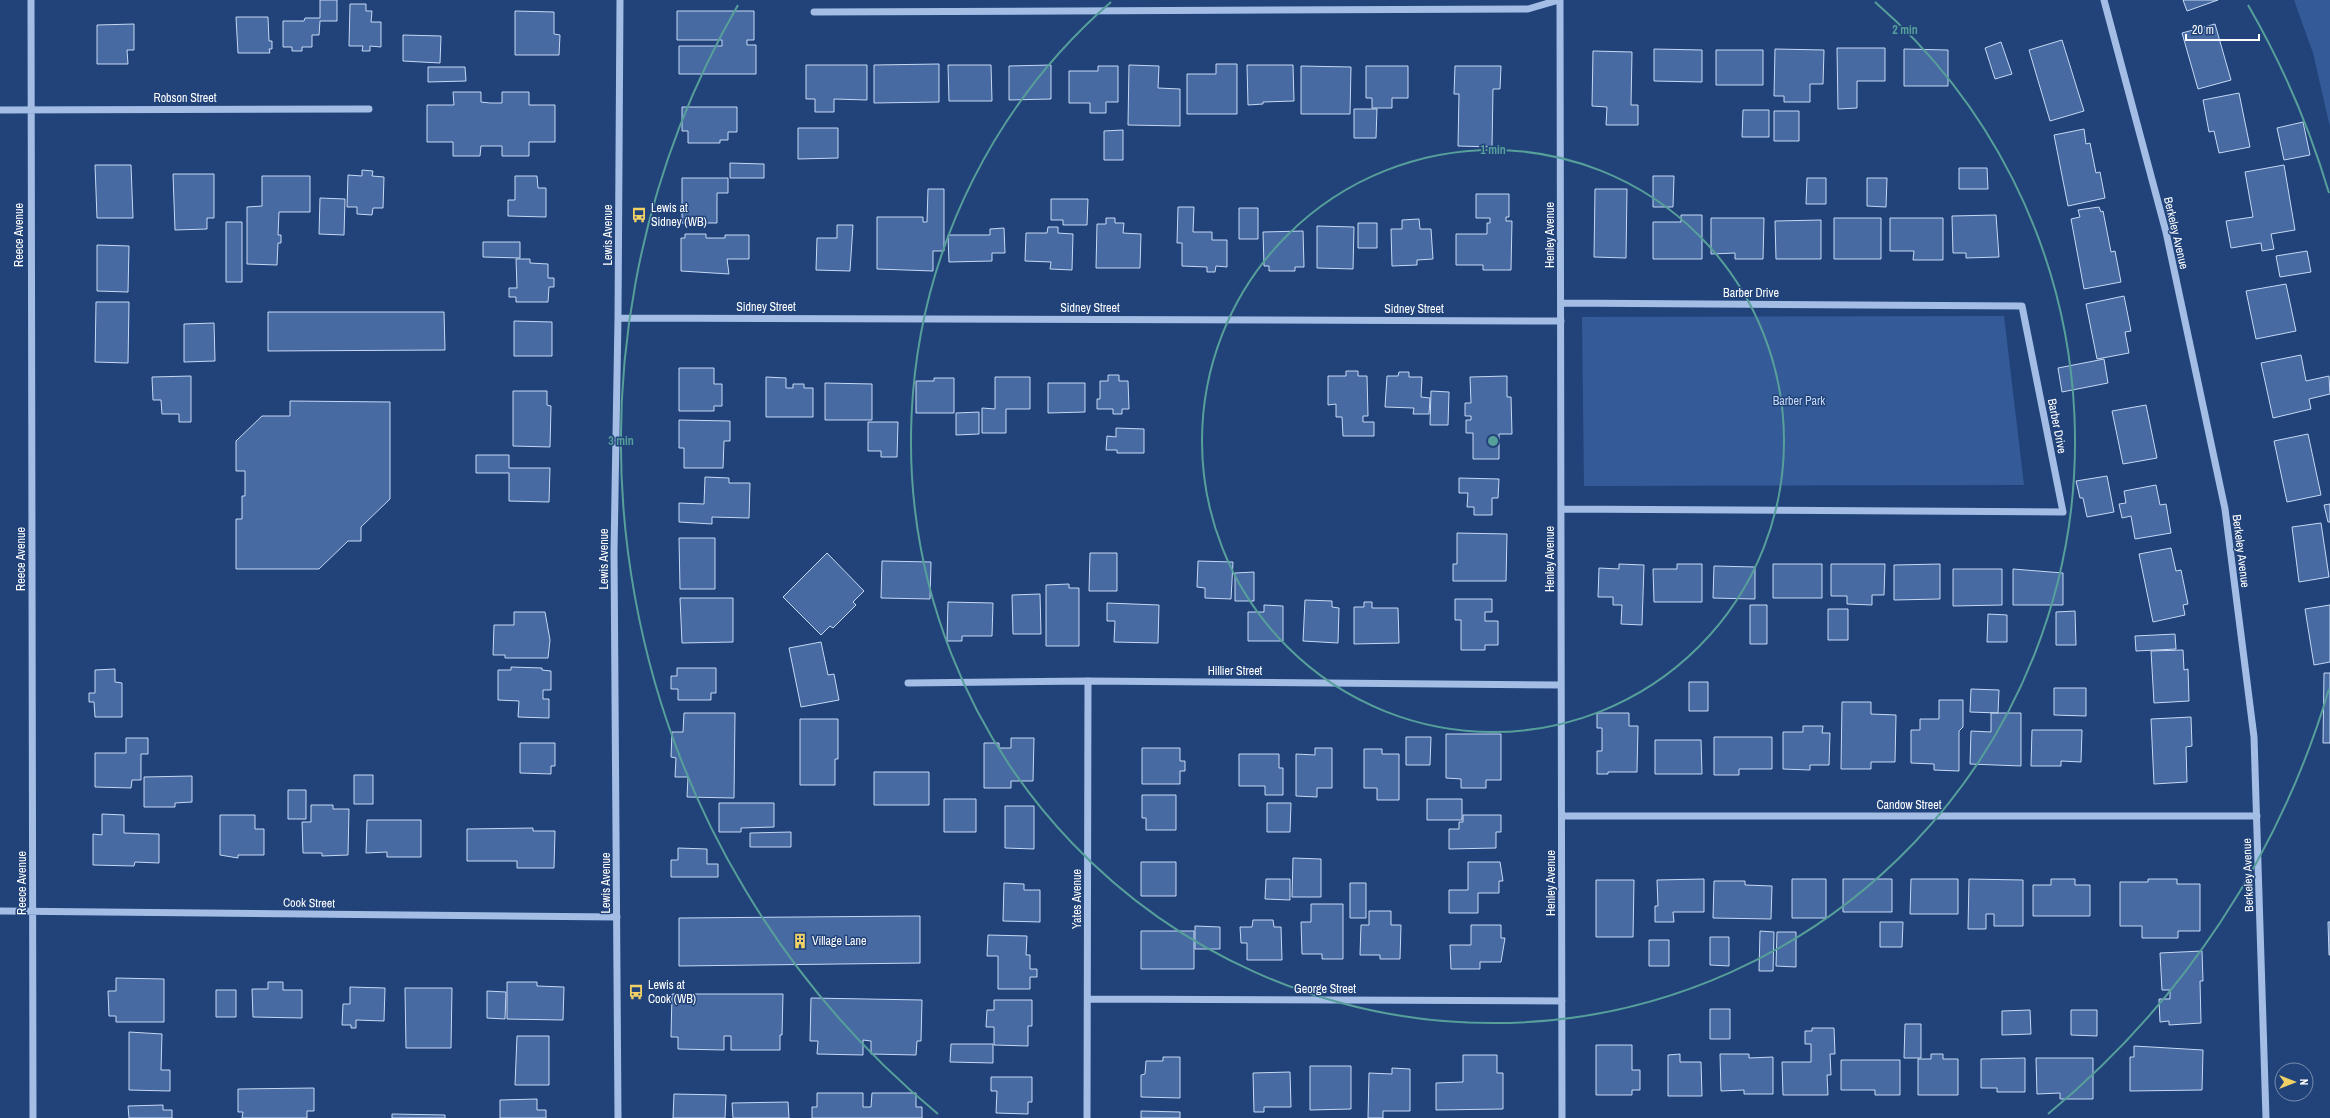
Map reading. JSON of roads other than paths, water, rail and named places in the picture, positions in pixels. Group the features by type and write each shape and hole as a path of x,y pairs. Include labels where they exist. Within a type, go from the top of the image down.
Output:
{"street":[{"name":"Reece Avenue","path":"31,0 33,1118"},
{"name":"Lewis Avenue","path":"618,1118 614,552 618,318 620,0"},
{"path":"814,12 1528,9 1560,0"},
{"name":"Henley Avenue","path":"1560,0 1562,1118"},
{"name":"Berkeley Avenue","path":"2104,0 2166,232 2225,510 2254,737 2266,1118"},
{"name":"Robson Street","path":"0,110 369,109"},
{"name":"Barber Drive","path":"1561,302 2022,306 2062,512 1561,510"},
{"name":"Sidney Street","path":"618,318 1561,320"},
{"name":"Hillier Street","path":"908,683 1088,681 1561,685"},
{"name":"Yates Avenue","path":"1086,1118 1088,999 1088,681"},
{"name":"Candow Street","path":"1562,816 2257,816"},
{"name":"Cook Street","path":"0,911 617,917"},
{"name":"George Street","path":"1088,999 1562,1001"}],"place":[{"name":"Lewis at Sidney (WB)","path":"639,215"},
{"name":"Village Lane","path":"800,941"},
{"name":"Lewis at Cook (WB)","path":"636,992"}],"park label":[{"name":"Barber Park","path":"1799,401"}]}
